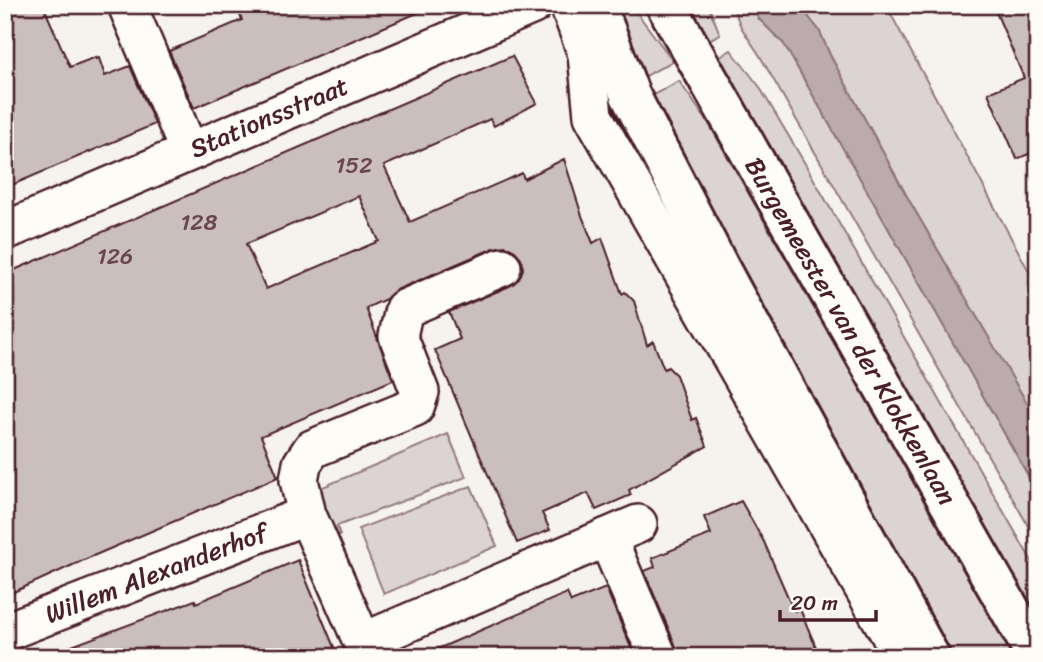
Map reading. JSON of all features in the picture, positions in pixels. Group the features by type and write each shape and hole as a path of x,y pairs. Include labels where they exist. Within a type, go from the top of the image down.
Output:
{"main road":[{"path":"596,5 636,107 720,269 930,657"},
{"name":"Burgemeester van der Klokkenlaan","path":"667,5 1037,657"}],"street":[{"path":"127,5 189,151"},
{"name":"Stationsstraat","path":"5,231 533,5"},
{"path":"569,5 587,54 593,116 903,657"},
{"path":"502,267 404,309 398,336 420,392 415,407 312,450 302,464 299,480 307,515 366,650 623,531 658,657"},
{"name":"Willem Alexanderhof","path":"5,632 307,515"}],"shaded area":[{"path":"623,5 631,5 673,61 635,82 615,10"},
{"path":"686,5 708,5 720,34 696,47"},
{"path":"732,5 756,5 758,18 784,44 1038,493 1038,543 741,27"},
{"path":"756,5 799,5 819,30 910,202 1038,422 1038,493 784,44 758,18"},
{"path":"799,5 886,5 1038,288 1038,422 910,202 819,30"},
{"path":"731,50 759,86 804,162 1038,572 1038,648 706,65"},
{"path":"679,81 709,124 1013,657 941,657 644,100"},
{"path":"448,434 466,477 337,526 340,535 331,539 311,492"},
{"path":"471,486 497,546 384,594 358,529"}],"building":[{"path":"5,5 43,5 70,67 96,57 99,58 105,76 130,66 155,124 5,188"},
{"path":"262,5 436,5 194,108 169,51 242,20 240,15"},
{"path":"993,5 1038,5 1038,150 1017,159 988,93 1024,78"},
{"path":"512,56 537,103 494,126 490,119 384,166 410,222 522,173 524,179 564,159 593,243 602,238 622,294 625,292 634,301 647,345 653,341 664,369 668,367 676,375 692,420 696,418 707,446 629,490 631,495 596,510 588,493 542,513 550,530 517,543 435,350 460,339 449,312 510,286 519,279 523,269 521,258 505,246 494,248 396,290 386,299 366,308 393,380 261,436 278,477 5,596 5,274","holes":["359,196 379,241 266,289 246,244"]},
{"path":"741,501 764,542 794,611 800,609 820,657 679,657 644,571 655,567 652,558 711,534 704,517"},
{"path":"298,560 338,657 51,657 50,654 195,600 196,603"},
{"path":"606,588 635,657 419,657 567,593 571,602"}]}
